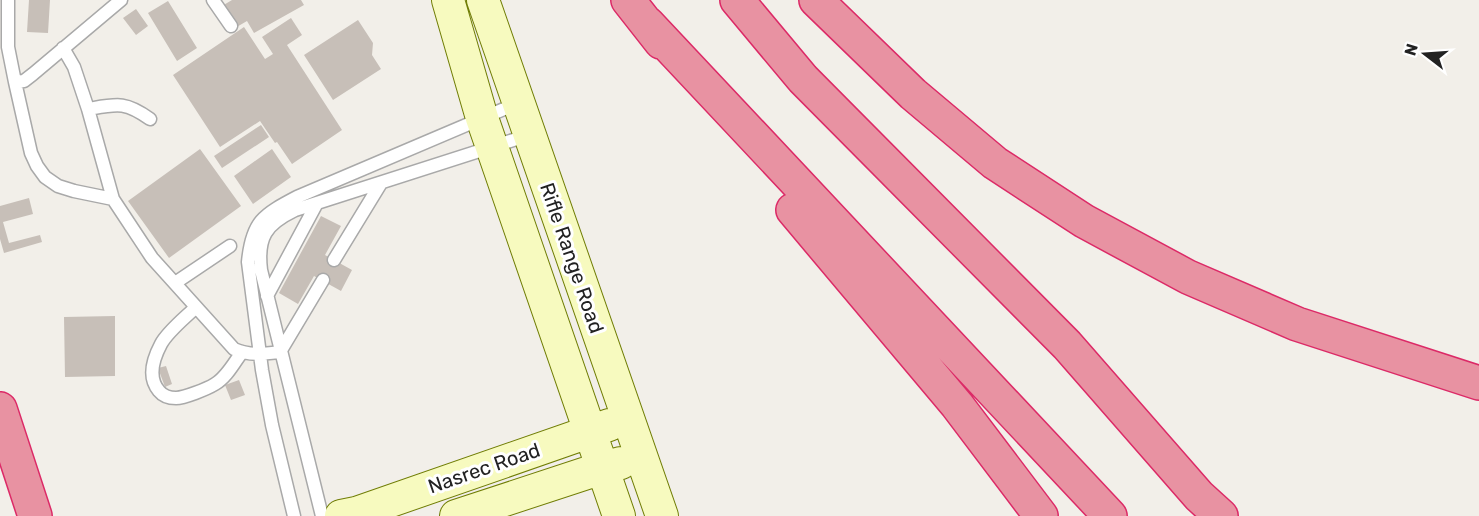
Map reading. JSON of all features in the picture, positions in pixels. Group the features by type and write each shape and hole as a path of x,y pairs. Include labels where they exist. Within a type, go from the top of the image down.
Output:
{"highway":[{"path":"737,0 803,79 1067,345 1199,496 1221,516"},
{"path":"816,0 913,94 995,163 1083,221 1188,277 1297,324 1479,383"},
{"path":"638,12 726,129 957,405 1041,516"},
{"path":"638,12 1110,516"},
{"path":"0,409 35,516"}],"main road":[{"name":"Rifle Range Road","path":"448,0 487,132 619,516"},
{"name":"Rifle Range Road","path":"483,0 662,516"},
{"path":"508,460 546,435 561,421 567,411 573,382"},
{"name":"Nasrec Road","path":"340,516 356,513 627,418"},
{"name":"Nasrec Road","path":"456,516 602,468 641,458"},
{"path":"536,490 570,492 589,497 599,502 612,516"}],"lane":[{"path":"8,0 8,46 31,153 45,177 58,186 74,192 113,199"},
{"path":"15,82 24,81 122,0"},
{"path":"213,0 231,26"},
{"path":"63,48 74,67 88,109 113,199 152,258 228,344 242,352 261,355 280,351 322,280"},
{"path":"322,516 261,270 259,255 261,243 270,226 278,219 295,210 398,176 487,132 519,103"},
{"path":"88,109 119,104 132,108 150,119"},
{"path":"294,516 272,425 262,370 248,262 249,246 254,231 261,220 272,211 297,197 389,158 487,132 529,135"},
{"path":"389,158 398,176"},
{"path":"334,260 381,183"},
{"path":"267,296 317,203"},
{"path":"175,283 230,246"},
{"path":"196,307 162,341 157,352 152,376 159,390 168,397 179,398 215,384 226,374 242,352"}],"building":[{"path":"29,0 50,0 48,33 27,32"},
{"path":"232,0 301,0 304,5 254,33 247,21 235,28 222,6"},
{"path":"168,1 197,48 177,61 148,13"},
{"path":"136,9 148,26 136,35 123,18"},
{"path":"291,18 302,35 287,45 342,130 292,164 260,121 220,147 173,75 244,27 265,59 273,54 262,37"},
{"path":"358,20 373,43 372,55 381,69 333,100 304,55"},
{"path":"261,125 269,137 222,168 214,156"},
{"path":"200,149 241,206 169,258 128,201"},
{"path":"272,149 291,177 253,204 234,176"},
{"path":"29,198 33,214 3,222 9,243 40,235 42,242 4,253 0,239 0,206"},
{"path":"321,216 341,226 325,255 352,270 341,291 314,276 298,304 279,293"},
{"path":"115,316 115,376 65,377 64,317"},
{"path":"166,366 172,384 165,387 158,368"},
{"path":"239,380 245,395 231,400 225,385"}]}
